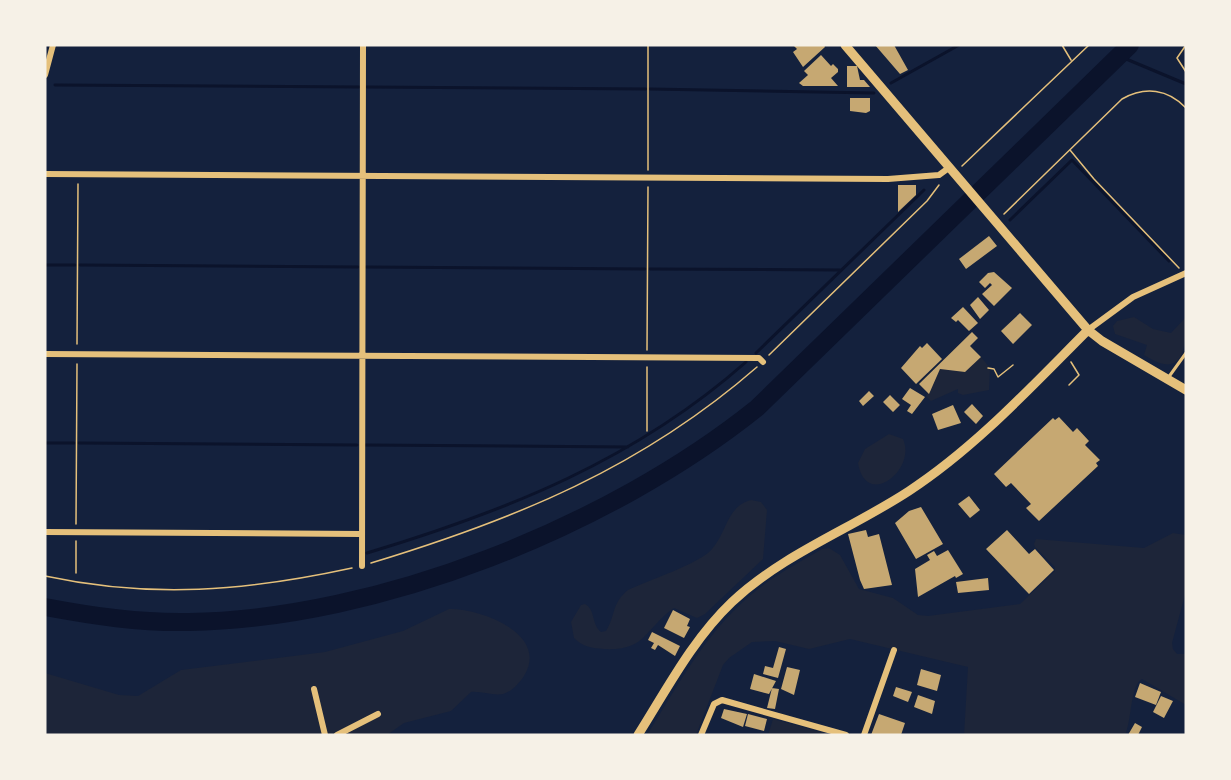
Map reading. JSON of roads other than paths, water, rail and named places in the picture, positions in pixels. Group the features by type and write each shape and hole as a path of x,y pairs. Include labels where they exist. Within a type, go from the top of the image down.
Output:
{"main road":[{"path":"845,45 1088,330 1102,341 1186,390"},
{"path":"638,735 691,650 732,602 782,564 896,500 942,468 1088,330"}],"street":[{"path":"45,75 54,45"},
{"path":"362,566 363,45"},
{"path":"45,174 888,179 939,175 954,171"},
{"path":"1088,330 1133,297 1185,273"},
{"path":"45,354 759,358 763,362"},
{"path":"45,532 361,534"},
{"path":"864,735 894,650"},
{"path":"314,689 326,735"},
{"path":"700,735 714,704 722,700 846,735"},
{"path":"337,735 378,714"}],"lane":[{"path":"1167,379 1186,353"}],"waterway":[{"path":"891,83 959,45"},
{"path":"45,607 117,618 189,622 262,617 337,604 413,584 489,558 563,527 633,491 698,451 757,408 1130,45"},
{"path":"1119,56 1186,84"},
{"path":"55,85 359,87"},
{"path":"367,87 646,89"},
{"path":"650,89 874,93"},
{"path":"1010,220 1072,160 1169,261"},
{"path":"756,353 924,190"},
{"path":"45,265 75,265"},
{"path":"80,265 358,267"},
{"path":"366,267 645,269"},
{"path":"650,269 840,270"},
{"path":"367,553 470,519 567,479 660,427 704,397 746,362"},
{"path":"45,443 74,443"},
{"path":"79,443 357,445"},
{"path":"365,445 628,447"}]}
